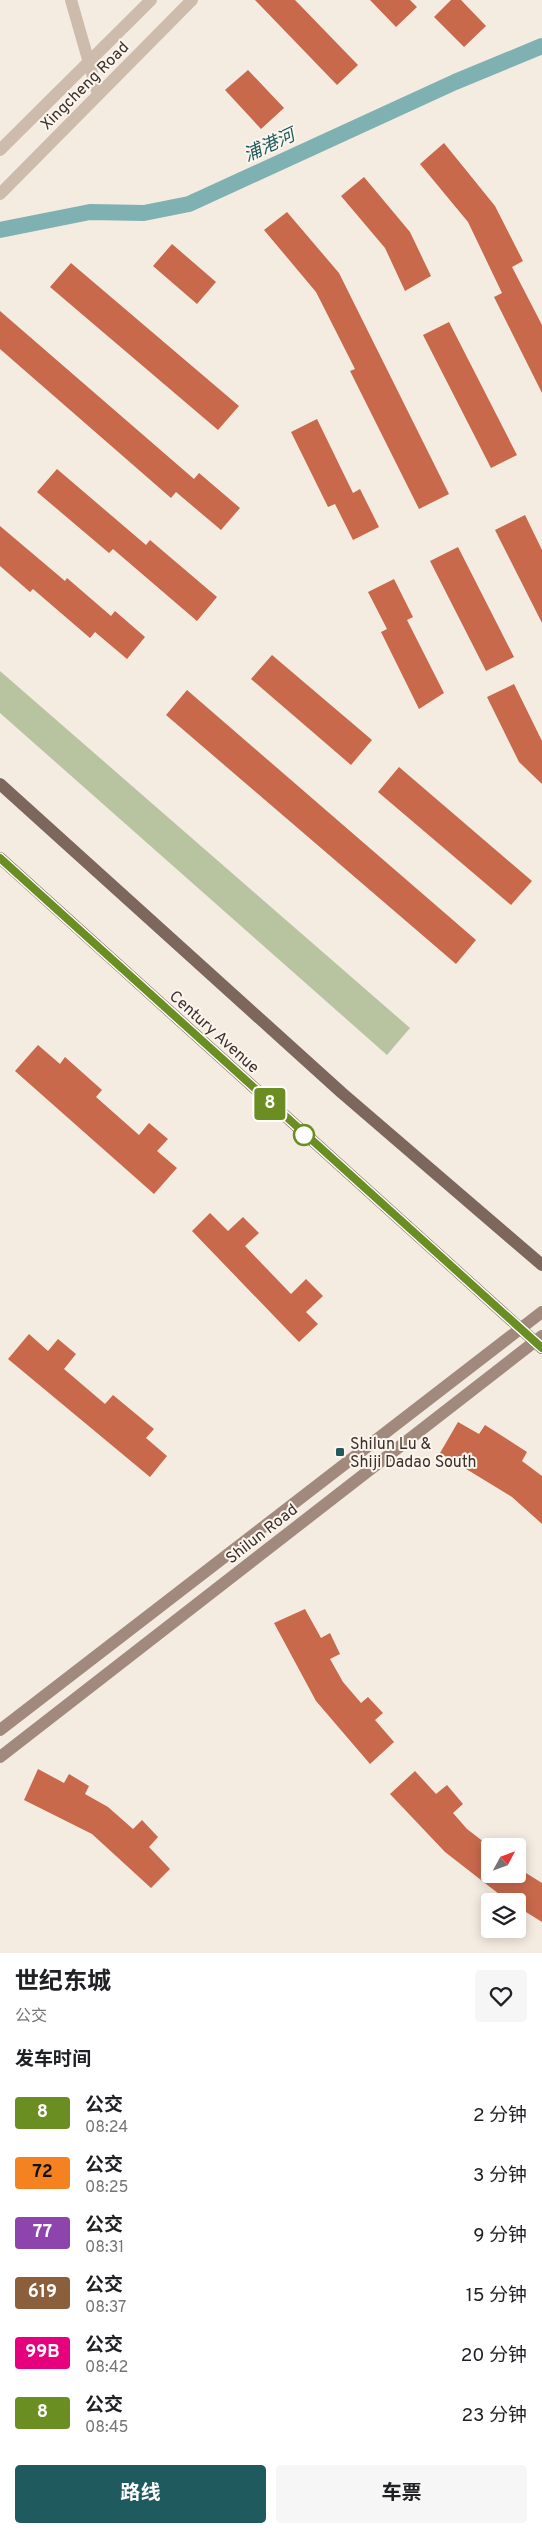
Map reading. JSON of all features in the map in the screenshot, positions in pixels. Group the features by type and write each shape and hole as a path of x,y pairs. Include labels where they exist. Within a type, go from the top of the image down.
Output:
{"main road":[{"path":"0,784 342,1093 542,1265"},
{"name":"Century Avenue","path":"0,858 521,1328 540,1342"},
{"name":"Shilun Road","path":"0,1730 542,1312"},
{"name":"Shilun Road","path":"0,1756 540,1342"}],"street":[{"path":"71,0 98,94"},
{"name":"Xingcheng Road","path":"0,150 151,0"},
{"name":"Xingcheng Road","path":"0,194 192,0"}],"green space":[{"path":"0,671 410,1028 387,1055 0,713"}],"building":[{"path":"255,0 295,0 358,65 337,85"},
{"path":"370,0 410,0 417,7 396,27"},
{"path":"451,0 461,0 486,26 464,47 434,17"},
{"path":"248,70 284,108 261,129 225,90"},
{"path":"444,143 495,206 523,261 512,267 542,325 542,393 494,297 502,293 468,222 420,164"},
{"path":"364,177 410,232 431,276 405,291 385,248 341,196"},
{"path":"287,212 339,273 449,494 419,509 350,371 355,369 316,292 264,230"},
{"path":"172,244 216,282 197,304 153,266"},
{"path":"71,263 239,406 218,430 50,287"},
{"path":"0,311 194,479 199,473 240,508 221,530 176,492 171,498 0,349"},
{"path":"449,322 517,455 491,468 423,335"},
{"path":"317,419 353,493 360,489 379,527 353,540 335,504 328,507 291,432"},
{"path":"57,469 146,545 150,540 217,597 197,621 113,549 109,553 37,492"},
{"path":"525,515 542,550 542,623 495,530"},
{"path":"0,526 65,581 67,578 111,616 115,611 145,637 127,659 95,632 90,638 33,589 30,592 0,566"},
{"path":"458,547 514,657 486,671 430,561"},
{"path":"394,579 413,617 407,620 444,693 419,709 381,632 387,629 368,592"},
{"path":"272,655 372,740 351,765 251,679"},
{"path":"514,684 542,741 542,784 519,762 487,697"},
{"path":"187,690 476,940 456,964 166,715"},
{"path":"399,767 532,881 511,905 378,792"},
{"path":"38,1045 60,1064 65,1057 102,1090 96,1097 139,1135 149,1123 168,1139 157,1151 177,1168 154,1194 15,1071"},
{"path":"210,1213 228,1231 243,1217 259,1233 245,1246 291,1294 306,1279 323,1296 306,1312 318,1324 299,1342 192,1231"},
{"path":"29,1334 48,1351 58,1339 76,1354 64,1369 105,1404 113,1395 154,1429 146,1438 167,1456 150,1477 8,1359"},
{"path":"458,1422 479,1434 485,1425 527,1452 522,1461 542,1476 542,1524 512,1497 440,1453"},
{"path":"305,1609 321,1638 330,1633 340,1654 330,1659 343,1682 361,1703 368,1697 383,1713 375,1720 394,1742 370,1764 316,1701 274,1623"},
{"path":"38,1769 64,1783 69,1774 89,1786 85,1794 108,1807 133,1829 142,1820 158,1837 149,1847 170,1869 151,1888 92,1834 24,1800"},
{"path":"415,1771 436,1794 447,1785 463,1804 453,1813 467,1829 481,1840 481,1880 445,1852 390,1794"},
{"path":"526,1873 542,1883 542,1922 526,1912 526,1893 498,1893 485,1883 526,1883"}],"waterway":[{"name":"浦港河","path":"0,230 90,212 144,213 189,204 455,82 542,46"}],"bus line":[{"name":"8","path":"0,858 542,1348"}],"place":[{"name":"Shilun Lu & Shiji Dadao South","path":"340,1452"}]}
